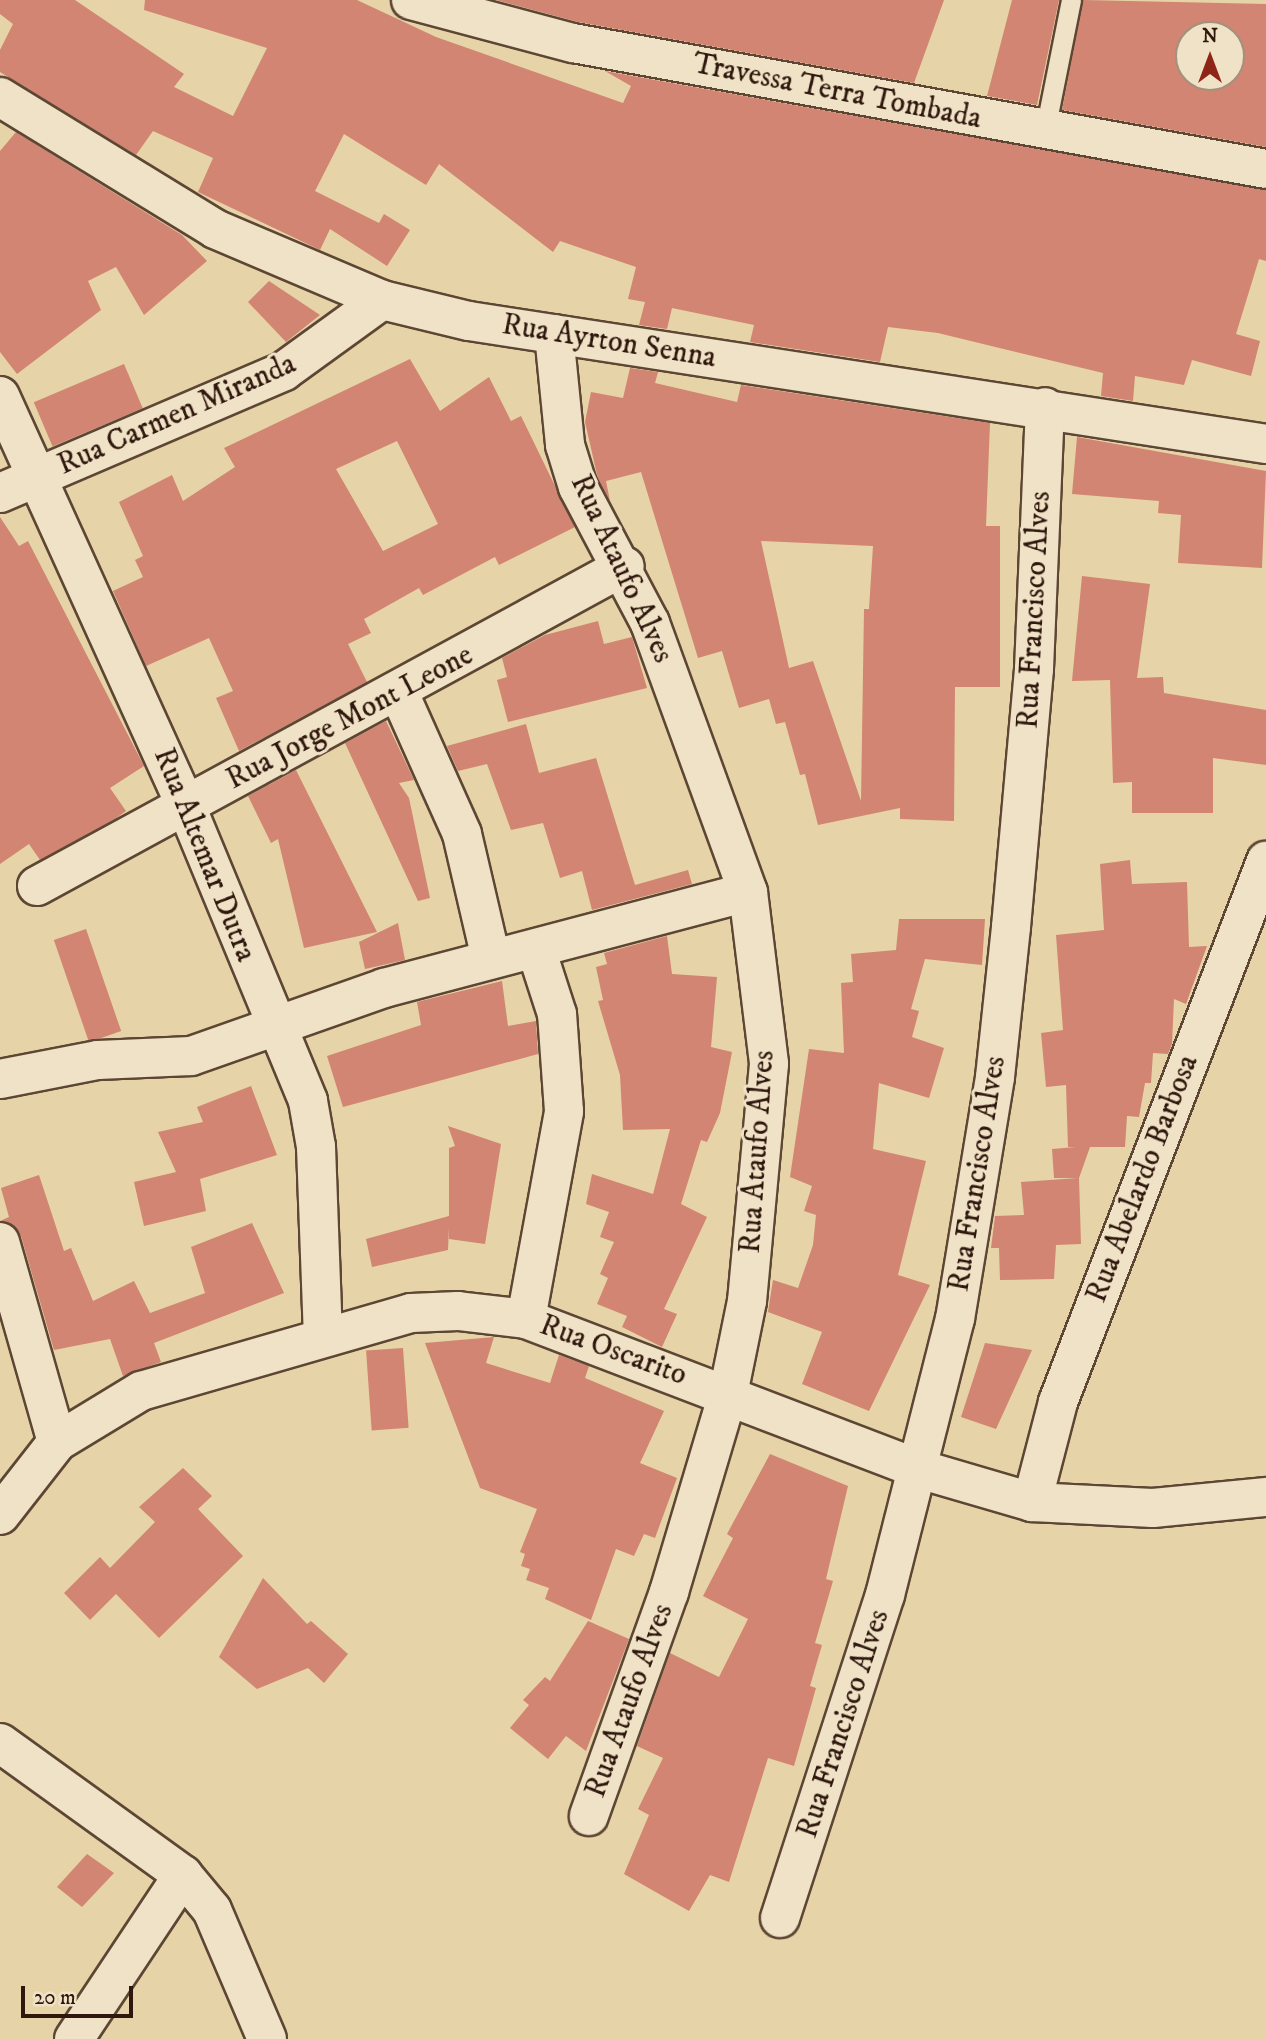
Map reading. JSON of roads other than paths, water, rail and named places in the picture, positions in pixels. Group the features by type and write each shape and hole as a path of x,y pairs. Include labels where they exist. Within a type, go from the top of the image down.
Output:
{"street":[{"name":"Travessa Terra Tombada","path":"411,0 573,43 1266,169"},
{"name":"Rua Ayrton Senna","path":"0,97 215,229 382,300 554,334 1045,407 1266,444"},
{"name":"Rua Carmen Miranda","path":"0,493 284,371 382,300"},
{"name":"Rua Ataufo Alves","path":"554,334 565,445 578,487 625,566 696,737 748,892 769,1064 747,1301 728,1394 669,1592 589,1816"},
{"name":"Rua Altemar Dutra","path":"0,396 41,476 186,806 271,1023 308,1101 316,1147 323,1336"},
{"name":"Rua Francisco Alves","path":"780,1918 842,1735 945,1369 995,1077 1034,668 1045,407"},
{"name":"Rua Jorge Mont Leone","path":"37,887 399,693 625,566"},
{"path":"399,693 462,834 491,959"},
{"name":"Rua Abelardo Barbosa","path":"1032,1502 1058,1402 1266,861"},
{"path":"0,1079 98,1060 191,1056 271,1023 491,959 748,892"},
{"path":"526,1319 564,1111 557,1014 536,949"},
{"path":"0,1242 57,1441"},
{"name":"Rua Oscarito","path":"0,1515 57,1441 141,1391 323,1336 411,1313 458,1311 526,1319 919,1469 1032,1502 1153,1508 1266,1497"},
{"path":"0,1743 183,1875 212,1910 267,2039"},
{"path":"74,2039 183,1875"}],"lane":[{"path":"1045,130 1071,0"}]}
